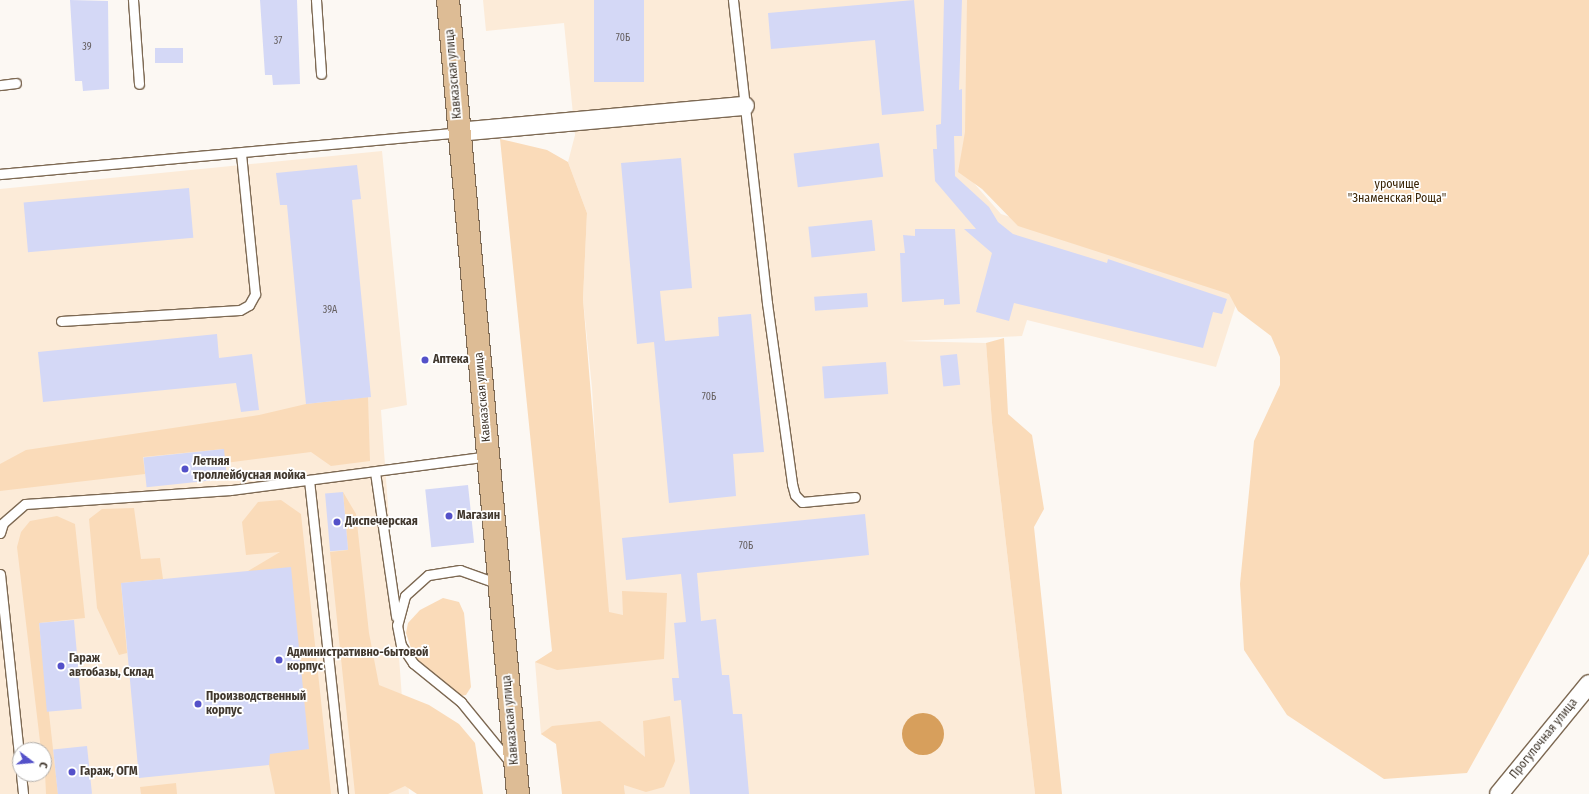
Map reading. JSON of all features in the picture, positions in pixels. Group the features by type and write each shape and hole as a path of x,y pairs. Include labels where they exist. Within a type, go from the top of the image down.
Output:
{"main road":[{"name":"Кавказская улица","path":"448,0 458,132 489,456 518,794"}],"street":[{"path":"458,132 746,106"},
{"name":"Прогулочная улица","path":"1500,794 1589,684"}],"lane":[{"path":"133,0 139,84"},
{"path":"316,0 321,74"},
{"path":"734,0 767,303 794,496 802,502 856,497"},
{"path":"0,85 16,83"},
{"path":"0,174 241,154 458,132"},
{"path":"61,321 240,310 249,304 255,294 241,154"},
{"path":"0,533 3,523 25,504 231,490 489,456"},
{"path":"375,472 401,645 413,663 471,713 515,768"},
{"path":"309,480 343,794"},
{"path":"397,625 406,596 428,575 460,570 499,584"},
{"path":"0,574 18,742"},
{"path":"22,782 23,794"}],"shaded area":[{"path":"483,0 973,0 965,173 1001,214 1240,292 1216,367 1027,320 1022,336 902,341 986,343 992,423 1035,794 625,794 624,784 541,734 535,662 552,652 601,534 592,388 583,299 587,213 568,162 575,135 564,23 486,31"},
{"path":"382,151 407,405 381,410 409,794 0,794 0,189"},
{"path":"923,713 938,719 944,734 938,749 923,755 908,749 902,734 908,719"}],"green space":[{"name":"урочище \"Знаменская Роща\"","path":"967,0 1589,0 1589,554 1467,773 1384,779 1287,715 1244,650 1240,584 1254,441 1280,385 1280,357 1271,336 1238,311 1229,294 1018,226 982,189 958,172 965,132"},
{"path":"500,139 547,150 568,162 587,213 583,299 609,612 623,615 622,591 667,593 664,659 557,670 535,662 552,651"},
{"path":"1004,338 1008,414 1032,435 1044,509 1034,527 1062,794 1035,794 992,423 986,343"},
{"path":"368,397 370,461 331,466 311,452 225,463 223,449 143,457 145,474 0,491 0,464 26,450 259,415 306,404"},
{"path":"343,492 356,514 369,633 379,685 429,705 459,724 475,743 483,794 417,794 405,786 388,794 355,794 330,552 348,550"},
{"path":"281,500 301,514 331,794 275,794 269,765 248,571 280,552 246,555 242,522 258,502"},
{"path":"134,508 141,559 160,558 163,579 121,583 127,653 119,655 97,608 89,519 102,509"},
{"path":"57,516 75,524 85,618 39,623 58,794 46,794 45,782 52,782 52,742 40,742 17,547 21,532 30,521"},
{"path":"443,598 459,602 464,613 471,687 466,695 455,697 428,677 413,654 406,633 408,623 420,610"},
{"path":"670,716 675,761 664,787 646,792 624,785 625,794 562,794 556,744 541,734 552,726 600,721 645,757 643,721"},
{"path":"176,783 177,794 141,794 140,787"}],"building":[{"path":"70,0 108,1 109,89 83,91 82,81 75,81"},
{"path":"260,0 297,0 300,84 273,85 272,75 265,75"},
{"path":"594,0 644,0 644,82 594,82"},
{"path":"914,0 924,111 882,115 875,40 771,49 768,13"},
{"path":"944,0 962,0 959,90 962,89 962,136 954,136 955,176 989,207 998,222 1013,234 1107,263 1108,259 1227,299 1222,314 1213,312 1203,348 1014,303 1009,321 976,312 992,253 964,229 976,229 935,181 933,149 937,149 936,125 941,124"},
{"path":"155,48 183,48 183,63 155,63"},
{"path":"879,143 883,177 798,187 794,153"},
{"path":"681,158 692,288 660,291 665,341 719,336 718,317 751,314 764,452 733,454 736,496 669,503 654,342 637,344 621,163"},
{"path":"357,165 361,199 352,200 371,397 306,404 287,205 280,205 276,173"},
{"path":"189,188 193,238 28,252 24,202"},
{"path":"872,220 875,251 812,258 808,227"},
{"path":"915,229 955,229 960,304 944,305 944,299 902,302 900,253 905,253 903,235 915,236"},
{"path":"867,293 868,307 815,311 814,297"},
{"path":"217,334 219,358 252,354 259,410 241,412 236,383 43,402 38,352"},
{"path":"957,354 960,385 943,387 940,356"},
{"path":"886,362 888,394 824,398 822,366"},
{"name":"Летняя троллейбусная мойка","path":"224,449 227,479 147,487 143,457"},
{"name":"Магазин","path":"468,485 474,543 431,547 425,489"},
{"name":"Диспечерская","path":"343,492 348,550 330,551 325,494"},
{"path":"865,514 869,555 697,573 701,621 716,619 722,675 729,675 733,714 742,714 749,794 690,794 681,700 674,701 672,678 679,678 674,623 686,622 681,574 626,580 622,538"},
{"name":"Производственный корпус","path":"291,567 309,749 270,754 269,765 139,778 121,583"},
{"name":"Гараж автобазы, Склад","path":"74,620 82,709 47,712 39,623"},
{"name":"Гараж, ОГМ","path":"87,746 92,794 58,794 53,750"}],"place":[{"name":"Аптека","path":"425,360"},
{"name":"Летняя троллейбусная мойка","path":"185,469"},
{"name":"Магазин","path":"449,516"},
{"name":"Диспечерская","path":"337,522"},
{"name":"Административно-бытовой корпус","path":"279,660"},
{"name":"Гараж автобазы, Склад","path":"61,666"},
{"name":"Производственный корпус","path":"198,704"},
{"name":"Гараж, ОГМ","path":"72,772"}]}
